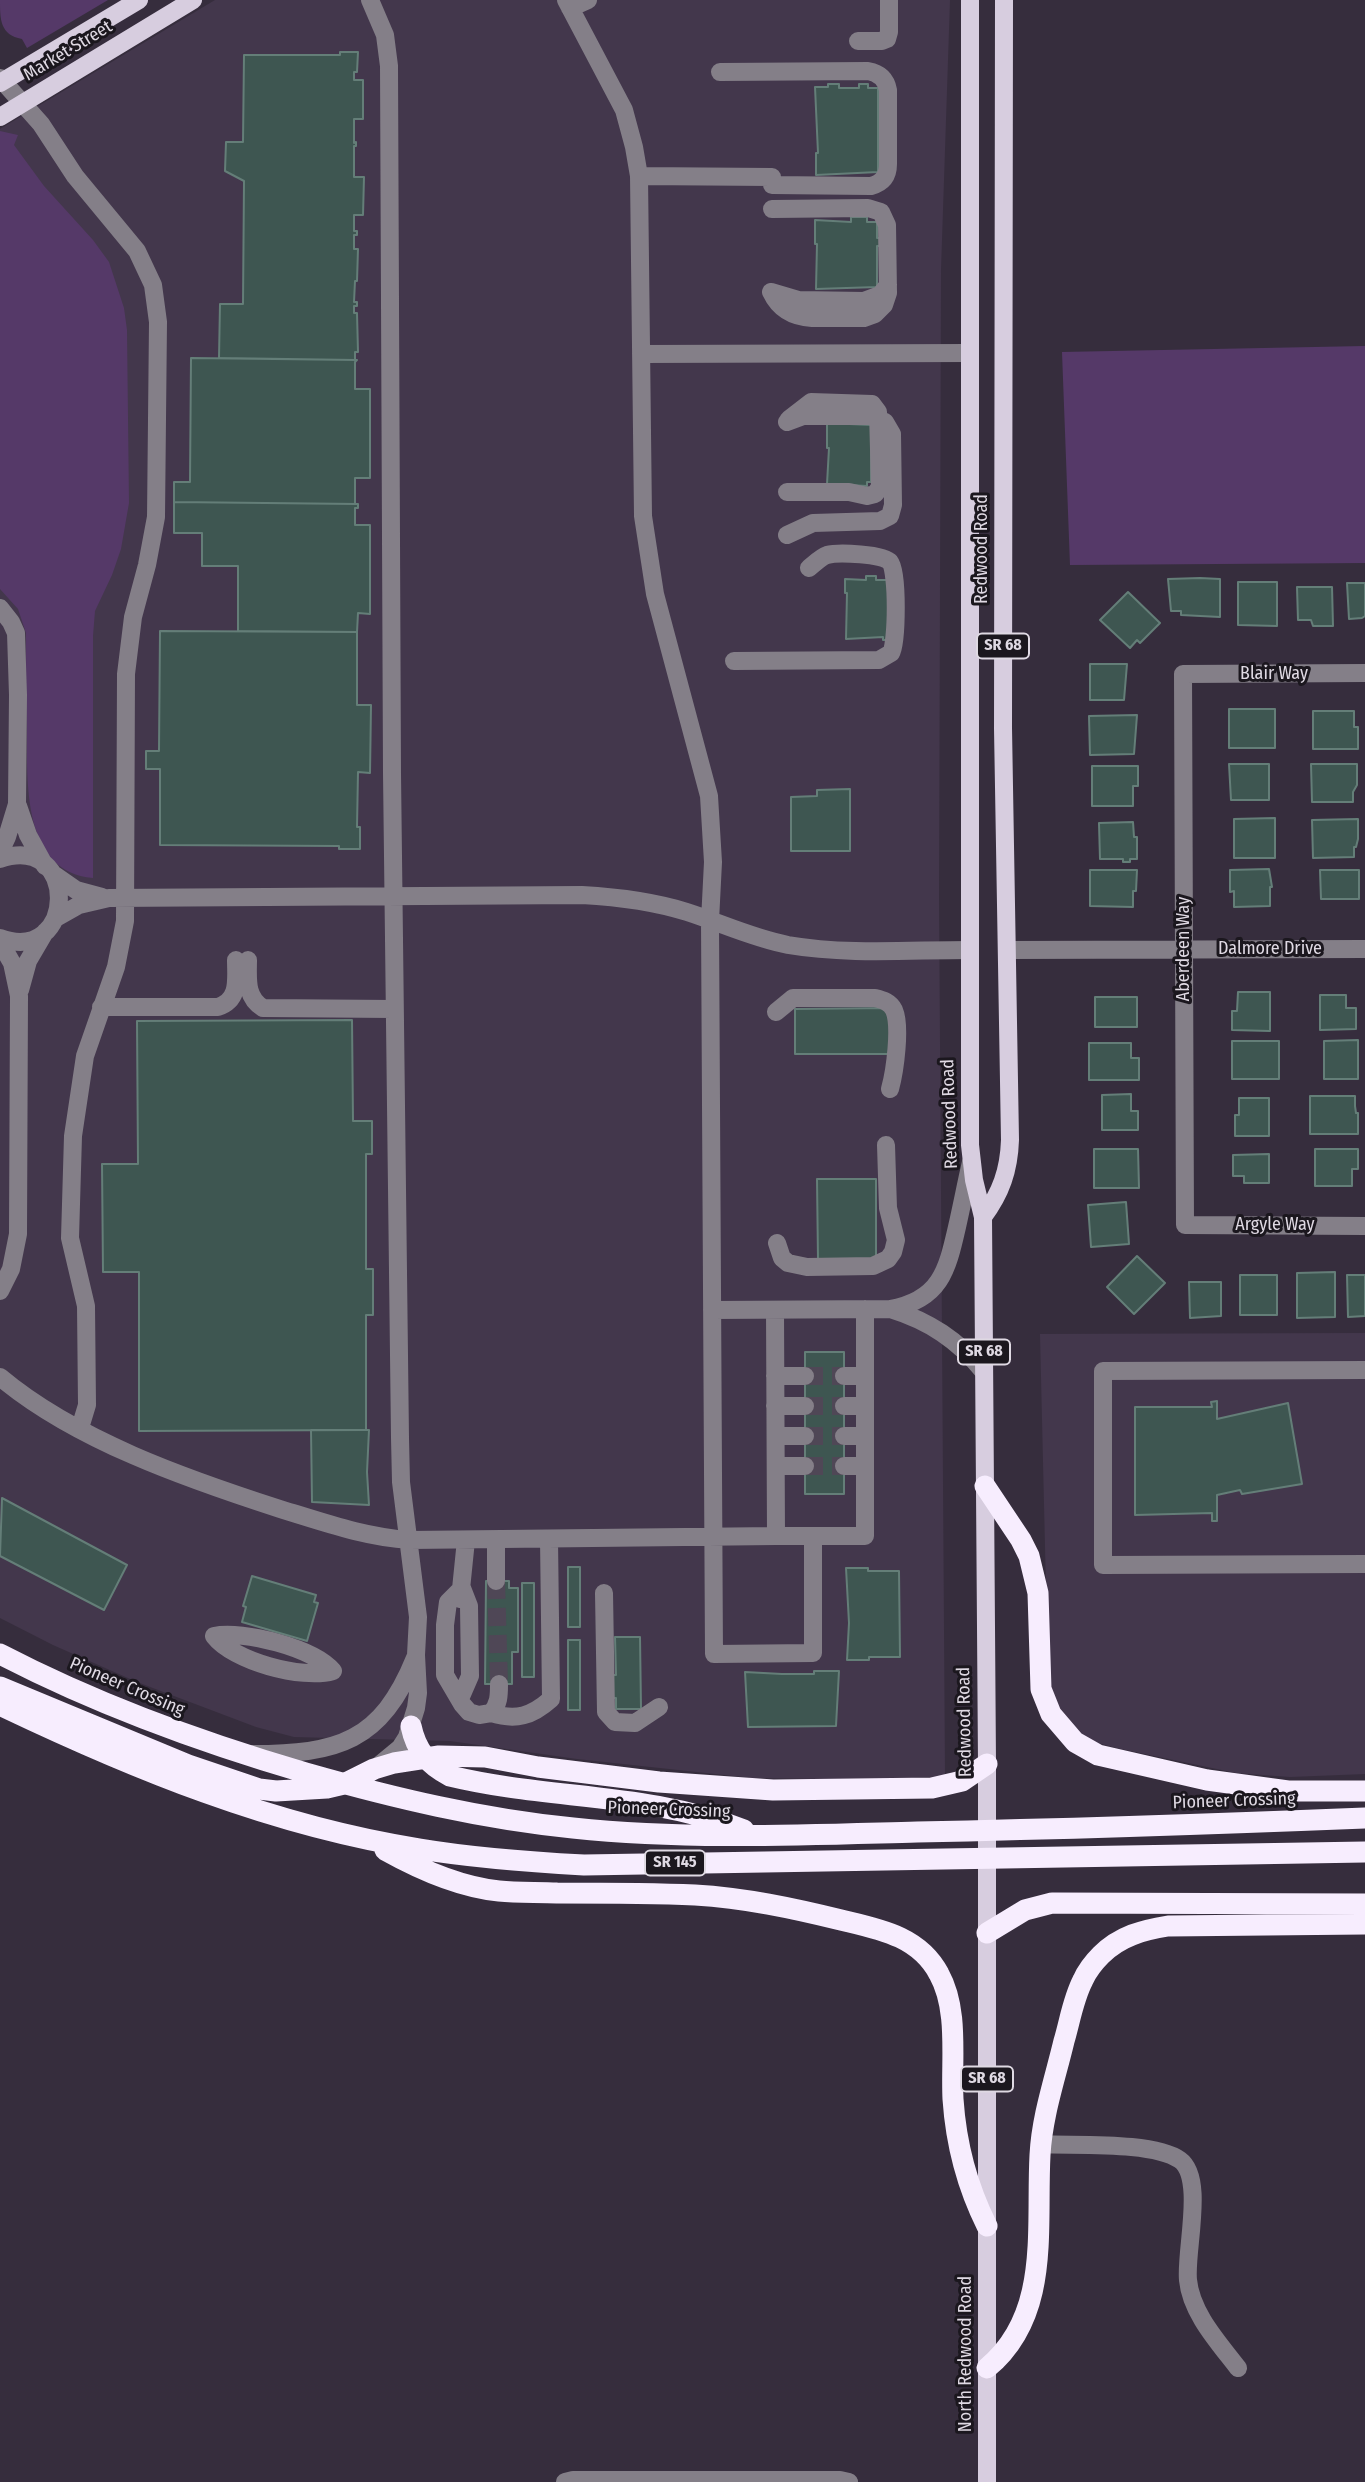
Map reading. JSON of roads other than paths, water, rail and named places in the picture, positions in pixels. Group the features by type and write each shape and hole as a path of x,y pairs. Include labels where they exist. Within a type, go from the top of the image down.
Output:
{"highway":[{"path":"985,1486 1029,1556 1038,1593 1041,1689 1051,1714 1075,1742 1098,1755 1207,1780 1288,1791 1365,1791"},
{"name":"Pioneer Crossing","path":"0,1654 143,1720 240,1754 344,1784 454,1811 525,1822 637,1833 759,1836 1365,1818"},
{"path":"0,1687 188,1765 259,1788 293,1791 344,1784 374,1769 424,1757 474,1756 659,1782 817,1791 932,1788 962,1781 987,1764"},
{"name":"SR 145","path":"0,1706 100,1751 200,1791 277,1816 365,1839 474,1857 584,1864 1365,1852"},
{"path":"411,1726 415,1742 424,1757 439,1770 462,1779 654,1804 710,1818 759,1836"},
{"path":"365,1839 421,1868 477,1887 510,1892 691,1895 746,1899 862,1925 908,1941 930,1960 939,1972 949,1999 953,2097 958,2141 969,2184 987,2226"},
{"path":"987,1933 1025,1910 1052,1903 1365,1904"},
{"path":"987,2368 1016,2338 1030,2303 1037,2251 1041,2144 1048,2104 1077,1994 1091,1966 1112,1946 1137,1932 1168,1926 1365,1924"}],"main road":[{"name":"Market Street","path":"1,81 139,0"},
{"name":"Market Street","path":"0,117 193,0"},
{"name":"Redwood Road","path":"970,0 969,950 971,1162 983,1217 987,2226"},
{"name":"Redwood Road","path":"983,1217 1000,1192 1009,1159 1003,714 1004,0"},
{"name":"North Redwood Road","path":"987,2226 987,2482"}],"street":[{"path":"370,0 385,35 389,66 394,1009 400,1465 418,1617 418,1693 411,1726 400,1748 374,1769"},
{"path":"588,0 568,4 624,110 639,176 642,480 647,552 657,602 709,796 713,862 710,921 714,1654 813,1653 813,1536"},
{"path":"877,0 878,31 865,41 884,41 889,36 889,0"},
{"path":"639,176 871,186 881,181 888,171 887,85 878,74 868,71 720,72"},
{"path":"1,81 41,124 75,176 138,251 153,285 157,304 156,517 133,617 126,674 118,898 121,944 116,967 85,1056 73,1136 70,1238 84,1291 86,1313 86,1405 80,1428"},
{"path":"771,292 799,300 864,301 880,295 887,285 887,225 881,212 868,208 772,209"},
{"path":"641,354 970,353"},
{"path":"787,422 811,402 868,402 875,407 878,418 880,487 875,494 867,496 849,492 787,492"},
{"path":"787,534 813,523 880,521 890,516 892,434 885,422 878,418"},
{"path":"734,661 879,660 891,653 894,641 894,572 891,563 879,555 826,555 809,568"},
{"path":"0,608 11,622 18,645 18,804 28,835 61,896 52,924 28,961 19,996"},
{"name":"Blair Way","path":"1183,674 1365,673"},
{"name":"Aberdeen Way","path":"1183,674 1185,1225"},
{"path":"0,852 18,804"},
{"path":"0,859 12,856 27,857 76,890 118,898"},
{"path":"0,940 22,941 36,937 79,905 118,898 612,897 665,906 762,939 812,948 969,950"},
{"path":"0,940 12,963 19,996 18,1234 11,1269 0,1291"},
{"name":"Dalmore Drive","path":"1007,950 1365,949"},
{"path":"101,1007 224,1005 235,992 242,960 253,1000 263,1008 394,1009"},
{"path":"776,1012 793,998 875,998 886,1001 893,1008 896,1019 896,1067 890,1088"},
{"path":"777,1243 782,1258 797,1266 873,1266 888,1259 896,1240 888,1208 886,1144"},
{"path":"712,1310 890,1310 923,1297 944,1274 948,1265 971,1162"},
{"name":"Argyle Way","path":"1185,1225 1365,1226"},
{"path":"775,1310 776,1536"},
{"path":"0,1377 33,1401 80,1428 180,1475 361,1534 410,1540 865,1536 865,1310"},
{"path":"890,1310 926,1322 942,1332 965,1350 984,1372"},
{"path":"1365,1370 1103,1371 1103,1565 1365,1564"},
{"path":"775,1376 805,1376"},
{"path":"844,1376 865,1376"},
{"path":"775,1406 805,1406"},
{"path":"844,1406 865,1406"},
{"path":"776,1436 805,1436"},
{"path":"844,1436 865,1436"},
{"path":"776,1466 805,1466"},
{"path":"844,1466 865,1466"},
{"path":"466,1540 458,1609 460,1699 465,1708 474,1714 491,1713 522,1718 532,1714 551,1699 549,1539"},
{"path":"496,1540 496,1581"},
{"path":"604,1593 606,1713 615,1721 635,1723 659,1707"},
{"path":"214,1636 235,1655 294,1672 315,1674 333,1671"},
{"path":"240,1754 289,1753 326,1748 353,1739 383,1715 401,1687 416,1655"},
{"path":"491,1713 498,1703 499,1684"},
{"path":"1041,2144 1142,2148 1180,2160 1189,2170 1192,2204 1188,2280 1195,2305 1238,2368"},
{"path":"565,2482 849,2482"}],"tunnel":[{"path":"805,1376 844,1376"},
{"path":"805,1406 844,1406"},
{"path":"805,1436 844,1436"},
{"path":"805,1466 844,1466"},
{"path":"496,1581 499,1684"}]}
